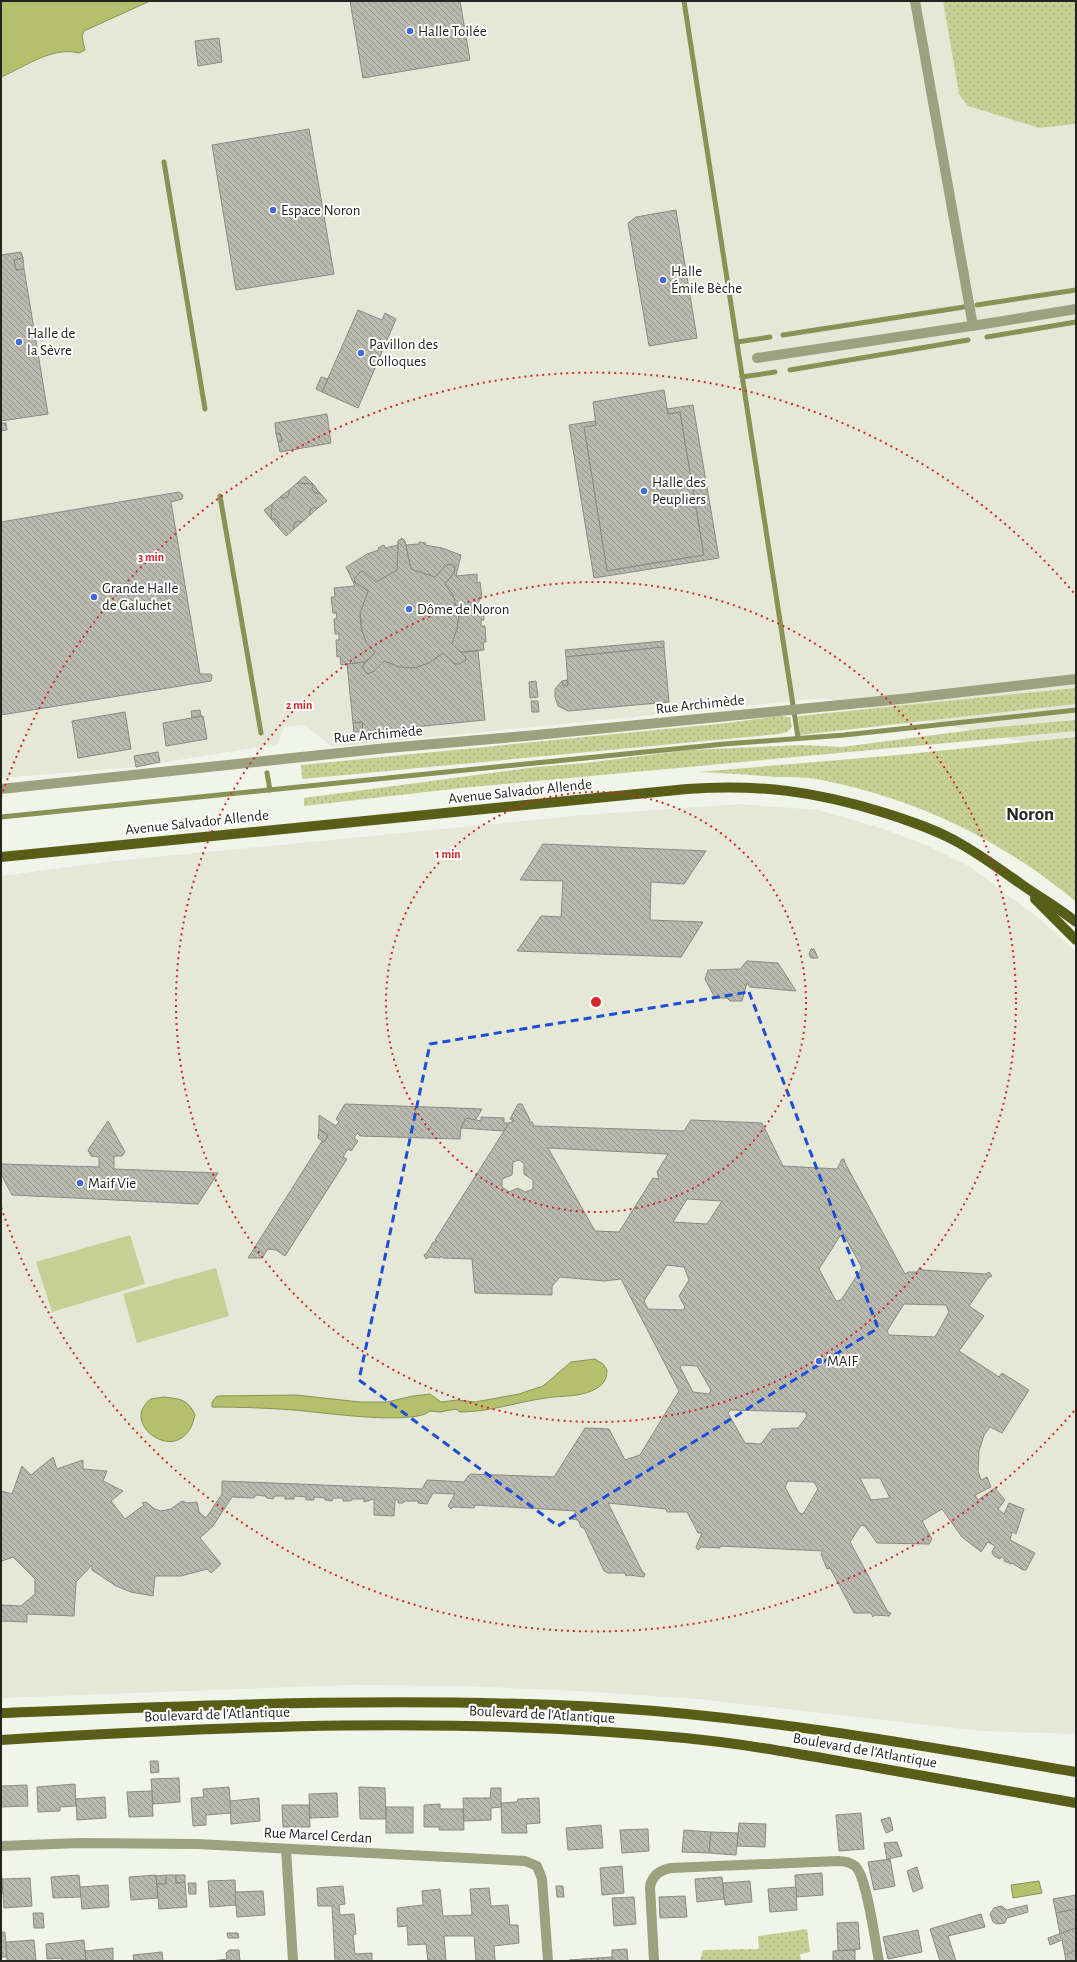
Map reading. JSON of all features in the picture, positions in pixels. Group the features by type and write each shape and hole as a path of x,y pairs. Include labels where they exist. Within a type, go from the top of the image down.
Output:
{"main road":[{"name":"Avenue Salvador Allende","path":"1,857 687,789 750,787 822,796 898,817 929,829 959,843 984,858 1076,922"},
{"name":"Avenue Salvador Allende","path":"1021,884 1076,940"},
{"name":"Boulevard de l'Atlantique","path":"1,1713 286,1702 474,1703 616,1708 782,1725 912,1743 1076,1772"},
{"name":"Boulevard de l'Atlantique","path":"1,1740 285,1726 394,1725 551,1728 687,1738 780,1750 1076,1803"}],"street":[{"path":"915,1 973,326"},
{"path":"757,358 1076,309"},
{"name":"Rue Archimède","path":"1,789 372,749 534,736 901,699 1076,679"},
{"name":"Rue Marcel Cerdan","path":"1,1846 80,1843 197,1844 531,1863 537,1866 542,1879 548,1961"},
{"path":"286,1849 293,1961"},
{"path":"654,1961 650,1887 651,1881 658,1872 671,1868 838,1861 846,1861 855,1865 863,1879 880,1961"}],"highlighted area":[{"path":"749,992 878,1328 558,1526 359,1380 430,1044"}],"shaded area":[{"path":"1,1 150,1 84,31 82,36 85,50 79,53 59,52 49,55 1,77"},
{"path":"150,1 943,1 959,94 968,106 1039,128 1076,124 1076,786 1066,751 823,698 332,747 305,725 284,727 278,744 136,767 1,778 1,77 44,57 85,45 82,36 84,31"},
{"path":"943,1 1076,1 1076,124 1039,128 968,106 959,94"},
{"path":"1076,688 1076,704 800,735 798,716"},
{"path":"779,716 790,717 792,727 787,732 779,734 302,779 301,765 727,723"},
{"path":"1076,720 1076,731 461,788 304,806 304,798 536,767 585,763 689,750 802,745 842,747 988,728"},
{"path":"1076,737 1076,902 1047,879 986,840 921,809 887,797 852,787 811,778 698,772 898,755"},
{"name":"MAIF","path":"740,804 819,810 884,829 928,846 969,866 1041,920 1076,952 1076,1734 980,1731 697,1699 577,1691 464,1686 351,1685 1,1698 1,876 113,861 584,815"},
{"path":"130,1235 145,1284 52,1312 36,1262"},
{"path":"216,1268 229,1316 137,1343 123,1294"},
{"path":"595,1359 603,1364 607,1370 607,1373 603,1383 600,1386 587,1393 553,1397 471,1412 460,1412 456,1409 440,1412 430,1411 421,1415 406,1417 387,1418 284,1409 212,1407 212,1402 217,1396 296,1395 360,1402 387,1402 430,1394 441,1402 457,1400 475,1402 519,1394 543,1386 571,1362"},
{"path":"164,1397 175,1398 183,1401 189,1406 195,1415 189,1430 180,1439 170,1442 160,1440 151,1434 144,1426 141,1417 143,1408 148,1401 151,1399"},
{"path":"1039,1881 1042,1893 1013,1898 1011,1885"},
{"path":"807,1929 810,1952 800,1954 801,1961 700,1960 703,1950 759,1949 758,1936"}],"building":[{"name":"Halle Toilée","path":"350,1 460,1 470,60 363,78"},
{"path":"219,38 222,62 198,66 195,41"},
{"name":"Espace Noron","path":"309,129 334,274 236,290 212,145"},
{"name":"Halle Émile Bèche","path":"676,210 697,338 649,346 628,223 636,217"},
{"name":"Halle de la Sèvre","path":"21,252 23,258 14,260 16,270 24,269 48,414 1,421 1,255"},
{"path":"23,258 24,269 16,270 14,260"},
{"name":"Pavillon des Colloques","path":"358,310 382,320 385,313 396,319 358,408 322,392"},
{"path":"321,377 328,379 322,392 316,389"},
{"name":"Halle des Peupliers","path":"664,390 668,414 680,412 704,555 607,571 584,427 596,425 593,402"},
{"path":"693,405 719,558 594,578 569,425 595,421 596,425 584,427 607,571 704,555 680,412 668,414 667,409"},
{"path":"327,414 331,443 280,452 278,442 282,441 280,433 276,434 275,423"},
{"path":"1,423 6,423 7,430 1,431"},
{"path":"280,433 282,441 278,442 276,434"},
{"path":"305,476 313,484 297,483"},
{"path":"297,483 313,484 312,489 315,493 320,493 327,501 318,508 314,507 310,510 310,515 302,522 298,521 294,524 294,529 286,536 278,527 279,523 276,519 271,519 272,504 280,497 285,498 289,495 289,490"},
{"path":"313,484 320,493 315,493 312,489"},
{"path":"289,490 289,495 285,498 280,497"},
{"name":"Grande Halle de Galuchet","path":"179,492 183,495 182,499 171,502 200,674 211,674 211,681 1,715 1,522"},
{"path":"272,504 271,519 264,510"},
{"path":"314,507 318,508 310,515 310,510"},
{"path":"271,519 276,519 279,523 278,527"},
{"path":"298,521 302,522 294,529 294,524"},
{"name":"Dôme de Noron","path":"402,538 405,541 411,569 435,577 446,565 452,564 455,566 454,573 445,584 453,595 459,616 457,629 452,644 465,656 466,660 459,664 455,664 443,653 429,663 414,668 399,667 384,661 373,672 367,674 363,671 363,665 375,653 369,648 363,635 360,613 368,591 355,582 354,579 360,572 363,571 376,582 397,570 398,541"},
{"path":"419,542 461,555 456,576 477,574 477,583 480,582 482,598 479,599 479,604 483,604 484,620 481,620 481,626 485,626 486,642 483,642 484,650 461,652 452,644 457,629 459,616 453,595 445,584 454,573 455,566 452,564 446,565 435,577 411,569 406,545 419,544"},
{"path":"384,545 385,548 398,545 397,570 376,582 363,571 360,572 354,579 355,582 368,591 360,613 361,628 366,642 375,653 365,662 341,665 340,656 337,657 336,640 339,640 339,634 335,634 334,619 337,618 336,613 333,613 331,597 335,597 334,588 355,586 346,567 367,554 379,550 378,548"},
{"path":"664,641 664,647 566,657 565,650"},
{"path":"664,647 669,702 568,711 558,706 555,697 555,689 562,681 563,686 568,685 566,657"},
{"path":"478,651 485,720 363,732 362,722 353,723 347,664 365,662 362,667 367,674 373,672 384,661 399,667 414,668 429,663 443,653 455,664 459,664 466,660 465,656 461,652"},
{"path":"567,680 568,685 563,686 562,681"},
{"path":"536,681 538,697 530,698 529,682"},
{"path":"531,701 538,701 539,712 532,712"},
{"path":"200,710 201,716 192,718 191,711"},
{"path":"125,712 131,749 78,758 72,721"},
{"path":"203,716 207,739 166,746 163,723"},
{"path":"362,722 363,732 354,732 353,723"},
{"path":"158,752 160,762 136,767 134,756"},
{"path":"543,844 706,851 684,884 651,882 650,920 703,922 681,957 517,951 541,916 561,917 563,881 520,880"},
{"path":"811,949 814,949 818,958 811,958 809,954"},
{"path":"747,961 778,963 796,991 750,987 747,983 742,1001 730,1001 727,998 715,998 705,979 708,970 740,969"},
{"path":"345,1104 482,1109 475,1121 466,1118 461,1128 460,1139 360,1136 357,1133 354,1138 358,1141 351,1151 348,1149 343,1157 347,1159 285,1256 276,1250 268,1249 262,1258 248,1258 322,1141 324,1142 328,1135 319,1129 319,1115 336,1126 339,1122 336,1119"},
{"name":"MAIF","path":"518,1104 522,1104 530,1120 529,1122 532,1122 534,1126 684,1131 691,1120 762,1123 783,1166 837,1169 842,1159 844,1159 905,1274 908,1272 917,1272 920,1267 922,1270 986,1274 989,1272 992,1276 988,1278 969,1306 984,1316 959,1351 999,1377 1002,1373 1029,1390 1002,1433 990,1427 984,1435 979,1451 978,1471 981,1480 987,1477 991,1487 975,1495 978,1500 995,1488 1005,1500 998,1509 1004,1514 1009,1503 1024,1509 1016,1534 1012,1532 1010,1540 1035,1553 1026,1570 1004,1561 1005,1559 1001,1557 1000,1559 994,1556 992,1552 995,1546 988,1542 981,1552 962,1537 942,1509 922,1521 932,1539 929,1544 877,1543 865,1526 861,1525 850,1542 888,1612 891,1613 889,1616 875,1615 873,1617 871,1613 854,1613 830,1568 827,1569 821,1554 823,1551 720,1546 720,1548 701,1547 698,1550 696,1547 702,1533 698,1533 687,1512 667,1512 666,1509 608,1503 642,1571 645,1574 644,1577 626,1576 625,1573 608,1573 604,1571 584,1528 581,1527 578,1520 572,1519 576,1511 475,1505 474,1508 453,1507 451,1509 448,1506 455,1494 433,1493 427,1504 418,1503 419,1501 405,1501 403,1503 398,1503 398,1500 395,1500 394,1516 374,1515 374,1499 364,1502 364,1499 343,1501 343,1498 333,1498 332,1501 325,1500 325,1498 314,1497 314,1500 306,1500 306,1497 294,1496 294,1499 285,1499 285,1496 275,1496 273,1499 256,1495 254,1498 232,1497 213,1526 200,1538 221,1564 211,1573 207,1569 181,1576 155,1576 153,1596 131,1592 116,1586 92,1570 92,1565 76,1582 74,1616 27,1614 27,1622 1,1621 1,1605 21,1606 35,1594 35,1579 13,1557 2,1561 1,1560 1,1491 12,1494 22,1466 31,1475 53,1457 57,1469 83,1460 83,1469 107,1471 103,1481 123,1491 111,1501 125,1519 144,1505 142,1503 146,1502 155,1509 161,1511 171,1509 182,1501 187,1503 197,1502 199,1512 206,1518 222,1494 222,1481 422,1489 427,1480 464,1482 471,1474 554,1477 585,1428 609,1429 625,1460 640,1455 679,1391 621,1279 604,1281 560,1277 552,1286 552,1295 475,1293 472,1259 443,1258 441,1256 440,1258 429,1257 426,1259 424,1255 427,1253 433,1242 437,1242 435,1240 509,1123 514,1121 510,1119","holes":["548,1148 668,1154 657,1172 659,1179 653,1178 619,1232 595,1231","519,1160 524,1163 524,1174 533,1180 533,1189 525,1192 518,1188 509,1192 502,1187 502,1179 512,1175 513,1162","687,1199 722,1201 707,1224 673,1222","840,1236 845,1237 862,1268 841,1300 836,1301 819,1269","667,1265 684,1267 689,1280 679,1296 685,1307 683,1310 648,1309 644,1301","904,1304 946,1305 949,1312 935,1337 889,1335 887,1331","682,1365 697,1366 711,1390 709,1394 693,1392 680,1367","731,1410 805,1412 807,1416 798,1428 772,1429 761,1444 745,1443 728,1413","860,1478 880,1478 890,1498 871,1500","788,1481 814,1482 818,1489 803,1514 799,1513 785,1487"]},
{"path":"481,1117 504,1118 504,1123 509,1123 504,1131 461,1128 466,1118 481,1121"},
{"path":"108,1121 125,1152 122,1156 114,1156 114,1169 218,1173 198,1204 12,1195 1,1174 1,1164 99,1167 99,1157 91,1156 88,1150"},
{"path":"319,1129 328,1135 324,1142 318,1138"},
{"path":"150,1761 158,1761 159,1772 151,1773"},
{"path":"179,1778 180,1802 153,1804 151,1779"},
{"path":"75,1784 76,1806 60,1807 60,1811 38,1812 37,1787"},
{"path":"27,1785 28,1806 1,1807 1,1786"},
{"path":"229,1787 231,1813 206,1815 206,1825 193,1826 191,1798 204,1797 203,1789"},
{"path":"359,1787 385,1788 386,1819 360,1819"},
{"path":"491,1788 501,1788 501,1807 491,1808 491,1820 464,1821 463,1798 490,1798"},
{"path":"152,1791 153,1816 129,1817 127,1792"},
{"path":"337,1793 338,1817 310,1818 309,1794"},
{"path":"105,1797 106,1818 77,1820 76,1799"},
{"path":"259,1798 260,1821 231,1824 230,1801"},
{"path":"539,1798 540,1823 526,1824 527,1833 502,1833 501,1803 517,1802 518,1799"},
{"path":"440,1804 440,1809 463,1809 464,1830 439,1830 439,1827 424,1827 424,1805"},
{"path":"282,1805 309,1805 310,1827 283,1827"},
{"path":"386,1807 413,1807 413,1833 386,1833"},
{"path":"861,1813 864,1849 839,1851 836,1815"},
{"path":"890,1817 893,1830 886,1833 881,1820"},
{"path":"739,1823 766,1824 765,1847 737,1846"},
{"path":"601,1825 603,1848 568,1850 566,1828"},
{"path":"648,1829 649,1851 622,1853 620,1830"},
{"path":"684,1830 711,1832 709,1853 682,1852"},
{"path":"711,1832 738,1833 736,1855 709,1853"},
{"path":"897,1842 902,1856 887,1859 884,1843"},
{"path":"890,1859 895,1886 874,1890 868,1862"},
{"path":"622,1866 624,1893 602,1895 600,1868"},
{"path":"1,1867 3,1893 1,1894"},
{"path":"917,1867 923,1888 913,1892 907,1871"},
{"path":"822,1873 823,1895 796,1897 795,1875"},
{"path":"79,1875 81,1897 53,1898 51,1877"},
{"path":"156,1875 158,1898 131,1900 129,1877"},
{"path":"166,1875 166,1884 157,1884 156,1876"},
{"path":"166,1875 176,1875 176,1883 185,1882 187,1907 159,1909 157,1884 166,1884"},
{"path":"176,1875 185,1875 185,1882 176,1883"},
{"path":"722,1877 724,1899 697,1902 695,1879"},
{"path":"30,1878 32,1906 4,1908 2,1879"},
{"path":"235,1880 236,1905 210,1907 208,1881"},
{"path":"750,1881 752,1902 725,1905 723,1883"},
{"path":"188,1883 196,1883 196,1894 189,1894"},
{"path":"108,1885 109,1907 82,1909 80,1887"},
{"path":"343,1886 345,1904 339,1905 340,1915 354,1914 356,1934 353,1935 355,1954 372,1953 372,1961 335,1961 332,1906 318,1906 317,1888"},
{"path":"556,1886 563,1886 564,1897 557,1897"},
{"path":"796,1887 797,1910 770,1912 768,1889"},
{"path":"489,1888 491,1906 508,1905 510,1925 518,1925 519,1943 494,1946 495,1960 476,1961 474,1936 444,1936 446,1961 428,1961 426,1944 408,1945 407,1926 398,1927 397,1908 423,1905 422,1891 440,1889 443,1916 472,1915 470,1889"},
{"path":"263,1891 265,1915 237,1917 235,1892"},
{"path":"1076,1895 1076,1909 1056,1913 1053,1899"},
{"path":"685,1896 687,1917 660,1918 659,1897"},
{"path":"634,1897 636,1924 614,1926 612,1898"},
{"path":"1027,1905 1028,1912 1007,1918 1005,1923 997,1924 993,1922 990,1914 994,1908 1001,1906 1007,1910"},
{"path":"1076,1909 1076,1928 1060,1934 1056,1913"},
{"path":"33,1913 43,1913 44,1928 34,1928"},
{"path":"981,1914 985,1927 948,1936 956,1961 940,1961 930,1929"},
{"path":"858,1922 860,1949 838,1951 837,1923"},
{"path":"1076,1928 1076,1950 1065,1955 1062,1940 1050,1945 1048,1938"},
{"path":"918,1930 922,1952 888,1959 883,1937"},
{"path":"1,1932 5,1932 7,1957 1,1957"},
{"path":"227,1933 238,1933 239,1938 228,1938"},
{"path":"34,1940 36,1961 7,1961 6,1942"},
{"path":"84,1940 86,1960 62,1961 62,1958 47,1959 46,1944"},
{"path":"113,1948 113,1961 86,1961 85,1951"},
{"path":"627,1949 628,1961 612,1961 612,1950"},
{"path":"229,1950 239,1950 240,1961 211,1961 227,1959 226,1953"},
{"path":"855,1950 855,1961 833,1961 833,1951"},
{"path":"1076,1950 1076,1961 1066,1961 1065,1955"},
{"path":"162,1952 163,1961 134,1961 133,1955"},
{"path":"612,1957 612,1961 598,1961 598,1958"},
{"path":"598,1958 598,1961 583,1961 583,1959"},
{"path":"583,1959 583,1961 569,1961 569,1960"}],"waterway":[{"path":"684,1 798,737"},
{"path":"164,162 205,409"},
{"path":"977,305 1076,290"},
{"path":"783,335 964,307"},
{"path":"987,337 1076,322"},
{"path":"737,342 770,337"},
{"path":"790,370 968,340"},
{"path":"742,377 775,372"},
{"path":"220,496 261,733"},
{"path":"1,817 724,744 844,735 1076,710"},
{"path":"267,773 270,790"}],"place":[{"name":"Halle Toilée","path":"410,31"},
{"name":"Espace Noron","path":"273,210"},
{"name":"Halle Émile Bèche","path":"663,280"},
{"name":"Halle de la Sèvre","path":"19,342"},
{"name":"Pavillon des Colloques","path":"361,353"},
{"name":"Halle des Peupliers","path":"644,491"},
{"name":"Grande Halle de Galuchet","path":"94,597"},
{"name":"Dôme de Noron","path":"409,609"},
{"name":"Maif Vie","path":"80,1183"},
{"name":"MAIF","path":"819,1361"}],"district":[{"name":"Noron","path":"1030,813"}]}
